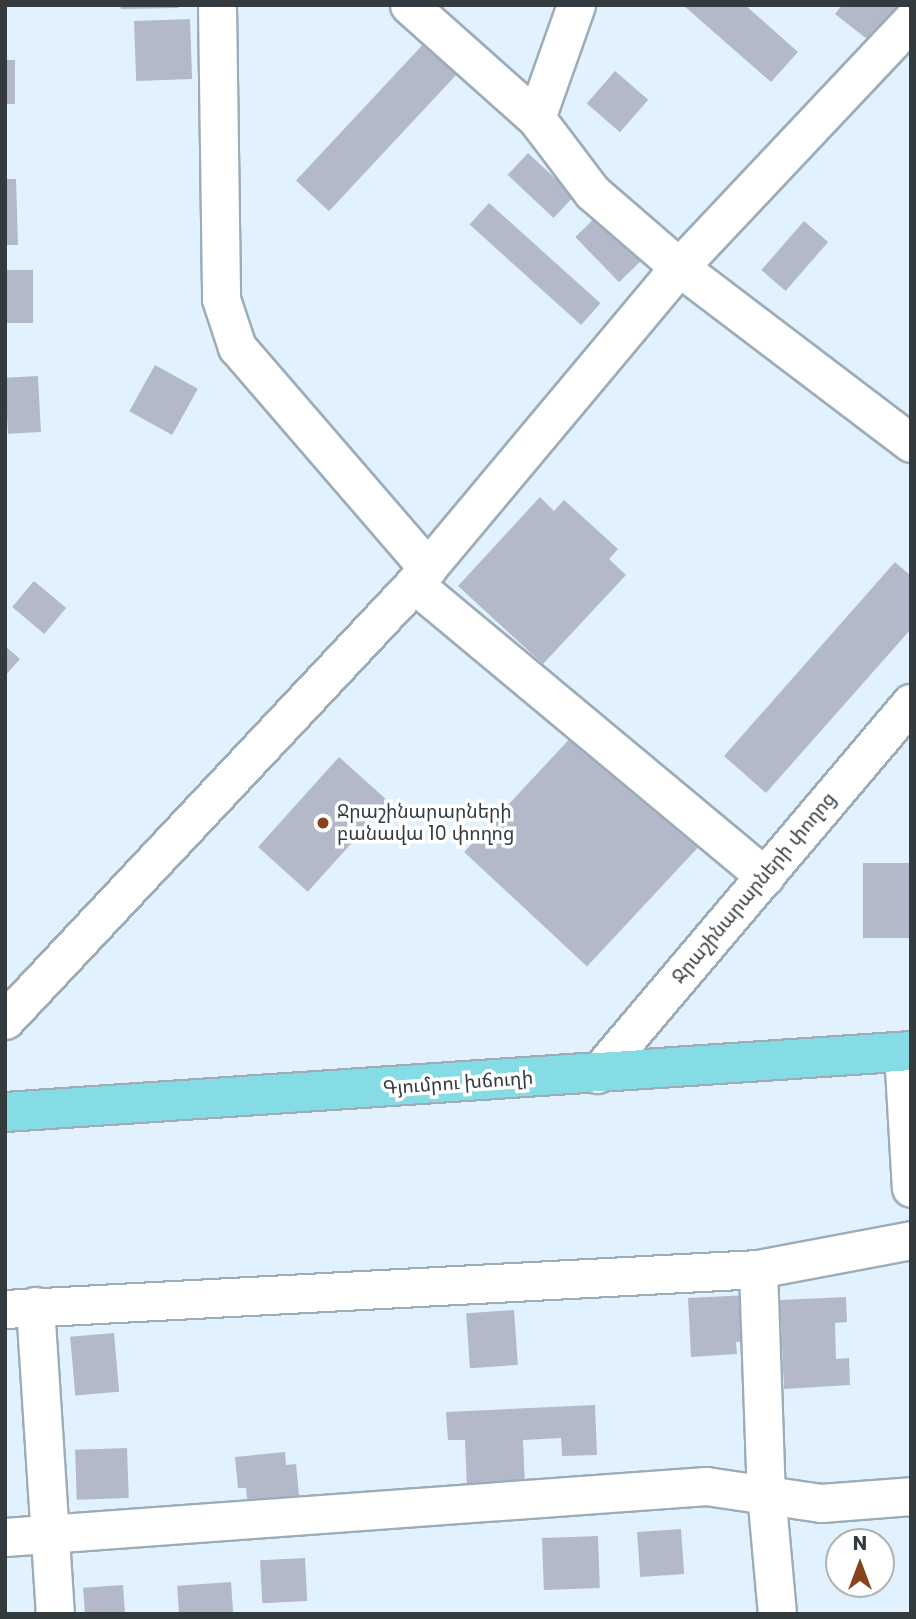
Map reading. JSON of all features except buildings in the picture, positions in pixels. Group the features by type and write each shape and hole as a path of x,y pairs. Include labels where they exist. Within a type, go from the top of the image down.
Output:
{"main road":[{"name":"Գյումրու խճուղի","path":"5,1112 907,1051"}],"street":[{"path":"217,5 221,299 237,347 421,576 765,876"},
{"path":"409,5 536,118 592,192 679,267 911,443"},
{"path":"536,118 576,5"},
{"path":"5,1020 421,576 679,267 911,21"},
{"name":"Ջրաշինարարների փողոց","path":"597,1074 911,703"},
{"path":"907,1051 911,1188"},
{"path":"55,1614 49,1534 20,1307 758,1269 911,1240"},
{"path":"758,1269 766,1493 777,1614"},
{"path":"5,1537 706,1486 821,1503 911,1496"}],"place":[{"name":"Ջրաշինարարների բանավա 10 փողոց","path":"323,823"}]}
